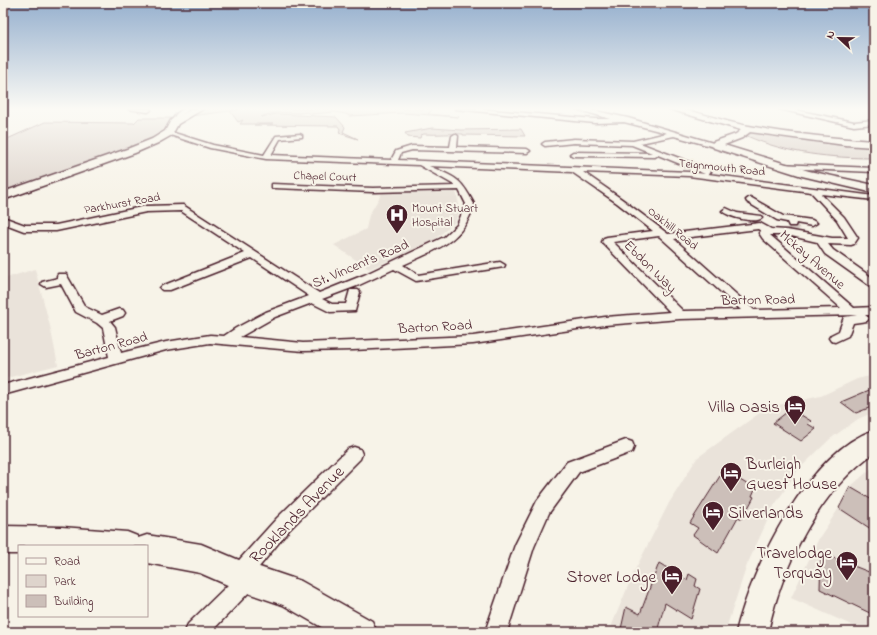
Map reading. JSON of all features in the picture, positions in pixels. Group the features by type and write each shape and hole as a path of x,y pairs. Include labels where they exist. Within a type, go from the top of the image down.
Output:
{"street":[{"path":"3,196 135,150 159,139"},
{"name":"Teignmouth Road","path":"186,139 212,147 266,157 572,168 721,177 874,198"},
{"path":"266,157 277,139"},
{"path":"453,148 455,139"},
{"path":"545,144 574,141 633,142 650,139"},
{"path":"691,139 833,181 874,189"},
{"path":"718,146 717,144 732,139"},
{"path":"820,139 874,144"},
{"path":"503,140 503,150"},
{"path":"633,142 721,177"},
{"path":"394,162 398,152 406,149 453,148 527,151"},
{"path":"573,154 662,154"},
{"path":"417,163 457,182 462,188"},
{"path":"781,166 874,170"},
{"name":"Oakhill Road","path":"572,168 608,192 660,233 752,314"},
{"name":"Chapel Court","path":"275,186 373,190 462,188"},
{"name":"St. Vincent's Road","path":"226,342 241,329 261,319 354,284 444,241 459,229 467,214 470,204 462,188"},
{"name":"Chapel Court","path":"373,190 373,200"},
{"name":"Mckay Avenue","path":"812,190 846,225 852,238 851,242 820,239 794,227 762,225 764,233 766,237 851,312"},
{"path":"750,200 794,227 812,223"},
{"name":"Parkhurst Road","path":"3,220 24,228 56,228 146,209 183,208 254,254 330,308 351,308 354,292"},
{"path":"726,211 762,225"},
{"path":"660,233 762,225"},
{"name":"Ebdon Way","path":"660,233 607,240 607,242 680,315"},
{"name":"Mckay Avenue","path":"820,239 829,252 874,284"},
{"path":"166,288 195,279 254,254"},
{"path":"395,265 418,281 429,277 500,266"},
{"path":"46,284 63,278 80,309 101,320 109,327 116,359"},
{"name":"Barton Road","path":"3,390 166,346 210,339 226,342 303,347 473,340 605,321 680,315 874,311"},
{"path":"101,320 119,313"},
{"path":"835,338 844,332 848,320 874,318"},
{"path":"752,632 755,619 776,563 801,515 817,492 830,477 863,446 874,440"},
{"path":"496,632 525,545 543,507 573,467 626,447"},
{"name":"Rooklands Avenue","path":"196,632 244,576 283,524 354,454"},
{"path":"3,540 62,541 114,545"},
{"path":"148,549 200,559 290,592 361,632"}],"shaded area":[{"name":"Mount Stuart Hospital","path":"456,191 460,210 455,222 433,241 369,269 334,245 366,229 369,215 382,193"},
{"path":"35,269 50,326 58,365 3,379 3,279"},
{"path":"874,375 874,412 858,419 830,439 798,470 774,506 747,565 725,632 609,632 633,574 669,503 697,458 768,407 821,396 857,379"},
{"path":"874,466 874,632 867,632 791,598 819,538 839,508 850,487"}],"green space":[{"path":"8,139 152,139 147,142 3,195 3,141"},
{"path":"754,139 819,139 874,145 874,158 809,154"}],"building":[{"path":"874,388 874,406 856,413 841,402"},
{"name":"Villa Oasis","path":"787,412 797,418 801,415 811,421 808,424 816,429 801,441 773,423"},
{"path":"727,465 738,472 735,477 755,489 752,496 754,497 742,519 738,517 718,553 693,535 698,528 690,523"},
{"name":"Travelodge Torquay","path":"850,487 874,501 874,531 839,508"},
{"name":"Travelodge Torquay","path":"821,553 874,574 874,615 820,589"},
{"name":"Stover Lodge","path":"659,563 687,580 689,574 697,579 695,586 700,589 691,619 665,603 657,632 627,632 621,629 626,607 640,614"}],"tunnel":[{"path":"792,224 795,231"}],"place":[{"name":"Mount Stuart Hospital","path":"397,234"},
{"name":"Villa Oasis","path":"795,426"},
{"name":"Burleigh Guest House","path":"731,492"},
{"name":"Silverlands","path":"713,532"},
{"name":"Travelodge Torquay","path":"847,582"},
{"name":"Stover Lodge","path":"672,596"}]}
